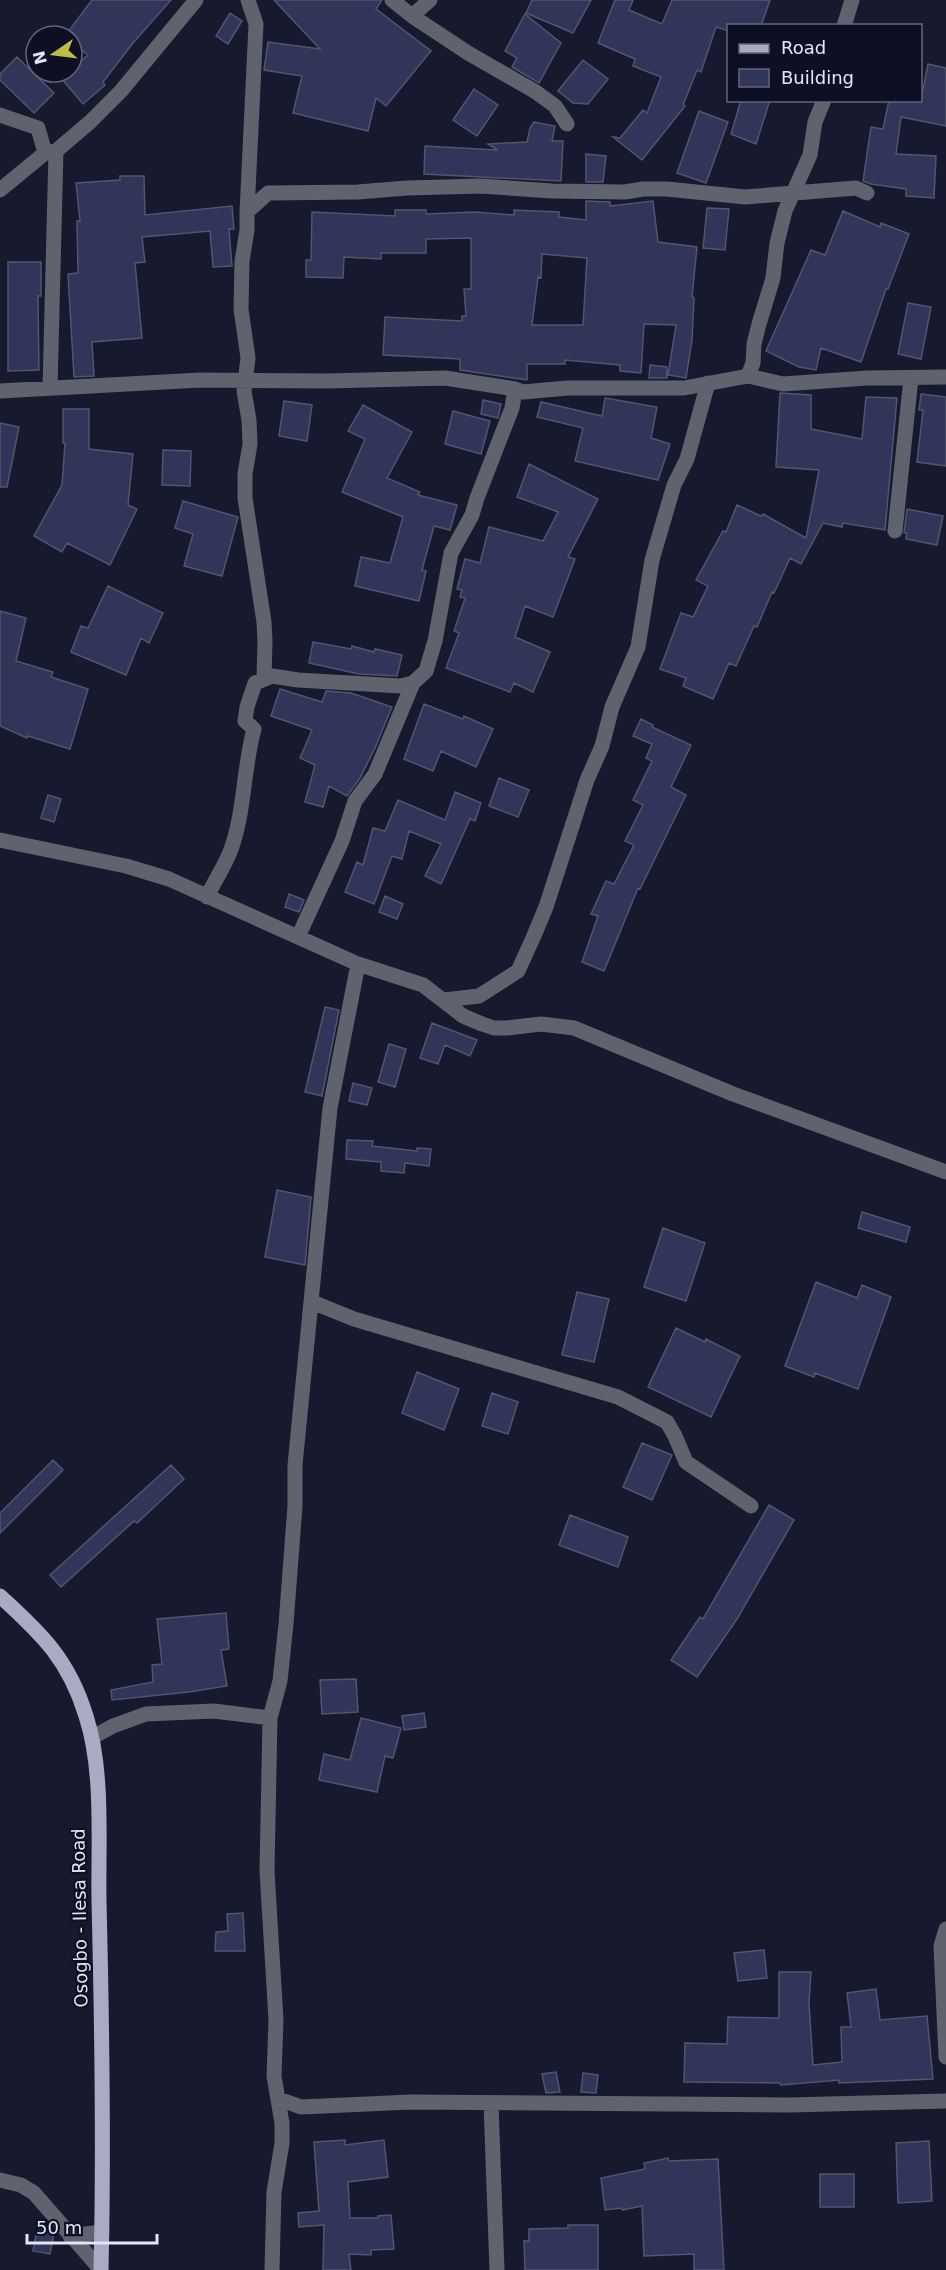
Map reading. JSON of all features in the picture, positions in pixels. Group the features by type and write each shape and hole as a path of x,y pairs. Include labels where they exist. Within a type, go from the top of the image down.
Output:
{"main road":[{"name":"Osogbo - Ilesa Road","path":"0,1596 40,1633 61,1660 76,1688 93,1737 98,1804 101,2270"}],"street":[{"path":"0,190 90,122 121,91 196,0"},
{"path":"248,0 256,24 247,230 242,261 242,309 248,358 244,391 250,444 245,474 245,498 264,622 266,641 264,678"},
{"path":"392,0 411,16 536,92 555,106 567,124"},
{"path":"411,16 430,0"},
{"path":"845,24 852,0"},
{"path":"748,376 753,363 754,344 762,312 773,278 777,243 785,211 810,155 815,122 823,102"},
{"path":"0,115 38,128 51,152 50,388"},
{"path":"247,212 268,193 286,191 358,192 481,186 552,191 625,192 666,189 745,197 856,188 867,193"},
{"path":"0,391 200,380 327,381 445,378 524,392 568,388 684,388 748,376 783,384 867,378 946,377"},
{"path":"895,531 911,378"},
{"path":"444,1000 479,996 518,971 533,938 546,907 587,780 602,746 612,707 638,647 652,560 674,485 687,459 708,383"},
{"path":"298,937 342,841 355,801 375,774 414,683 426,671 435,641 451,553 472,515 513,408 515,389"},
{"path":"207,897 230,851 242,803 249,747 254,729 245,721 255,683 272,676 298,680 401,686 414,683"},
{"path":"0,840 126,866 169,879 358,964 423,985 463,1016 494,1028 540,1024 574,1028 733,1094 946,1172"},
{"path":"272,2270 274,2192 282,2143 282,2123 274,2076 276,2020 267,1871 270,1718 280,1681 286,1624 295,1506 295,1465 330,1108 358,964"},
{"path":"312,1302 354,1319 618,1397 667,1422 686,1462 751,1506"},
{"path":"93,1737 113,1726 146,1714 214,1711 270,1718"},
{"path":"946,1929 941,1946 946,2057"},
{"path":"279,2099 301,2107 411,2102 789,2105 946,2101"},
{"path":"491,2104 497,2270"},
{"path":"282,2123 301,2107"},
{"path":"0,2180 21,2185 34,2193 101,2270"},
{"path":"70,2236 102,2232"}],"building":[{"path":"92,0 171,0 133,43 103,82 105,85 83,104 66,84 84,84 84,58 88,55 84,52 84,24 74,24"},
{"path":"274,0 382,0 376,9 431,51 386,106 376,98 368,131 293,113 302,76 264,70 268,42 320,49"},
{"path":"532,0 591,0 573,33 526,13"},
{"path":"615,0 633,0 629,10 662,24 672,0 770,0 762,24 727,24 727,30 716,27 701,72 697,70 683,105 685,106 642,160 613,137 620,138 643,110 647,113 661,77 633,66 635,59 598,43"},
{"path":"230,13 242,21 228,44 216,36"},
{"path":"525,14 561,43 539,83 512,67 517,58 505,51"},
{"path":"17,57 24,64 24,84 45,84 54,93 34,113 0,80 0,74"},
{"path":"583,60 608,79 588,104 573,103 558,91"},
{"path":"928,64 946,68 946,126 901,117 896,154 936,156 934,198 906,196 906,189 863,181 871,127 883,129 889,102 922,102"},
{"path":"474,89 498,105 477,136 453,120"},
{"path":"740,102 769,102 756,144 731,134"},
{"path":"699,111 728,122 706,183 677,173"},
{"path":"534,122 555,126 552,141 563,141 561,181 424,174 425,146 498,150 488,144 527,142"},
{"path":"586,154 606,156 603,182 586,182"},
{"path":"120,176 144,176 145,215 232,206 234,229 229,229 232,266 213,267 210,231 142,237 145,262 135,263 142,338 92,342 94,376 74,377 68,274 78,273 77,221 80,221 76,183 120,180"},
{"path":"586,201 610,202 610,206 653,201 658,242 697,247 692,297 694,298 692,340 686,378 668,375 676,325 644,324 641,373 620,371 620,365 565,360 565,364 527,364 527,380 460,370 460,359 383,355 385,317 462,321 462,316 466,316 464,289 471,289 471,238 426,239 426,253 381,253 381,259 344,257 343,278 306,277 306,260 311,260 312,212 395,216 395,210 426,210 426,214 475,212 514,215 514,210 559,212 559,217 586,220","holes":["542,254 587,258 583,325 532,325 538,277 541,278"]},
{"path":"707,208 729,209 725,250 703,248"},
{"path":"843,211 880,227 881,223 909,234 888,289 886,289 861,362 821,348 816,370 799,367 766,351 811,250 825,255"},
{"path":"8,262 41,262 41,296 38,296 39,370 8,371"},
{"path":"908,303 931,307 921,359 898,354"},
{"path":"650,365 667,367 667,378 649,378"},
{"path":"780,393 811,395 811,429 862,439 866,397 897,398 885,530 843,523 842,527 823,523 801,564 790,558 736,666 729,663 713,699 683,686 686,678 660,669 681,613 693,617 708,586 696,580 723,531 726,532 737,505 761,516 763,514 806,538 819,470 776,467"},
{"path":"921,394 946,397 946,466 917,462 923,410 919,410"},
{"path":"605,398 657,407 651,438 670,444 658,480 575,461 583,428 537,417 541,402 602,416"},
{"path":"483,400 501,404 498,418 481,414"},
{"path":"284,401 312,405 307,441 279,436"},
{"path":"363,405 412,432 387,478 420,492 418,495 457,505 450,530 434,526 422,570 426,571 419,601 355,586 361,557 390,563 403,517 342,492 365,439 348,431"},
{"path":"63,409 89,409 89,449 133,454 128,505 137,509 110,565 67,543 62,552 34,536 62,485 65,443 63,443"},
{"path":"453,411 490,421 481,454 445,444"},
{"path":"0,423 19,427 7,487 0,487"},
{"path":"163,450 191,451 190,486 162,485"},
{"path":"529,464 598,499 568,557 575,559 553,617 525,606 515,637 550,652 533,692 514,683 510,692 446,668 459,633 454,631 465,598 460,597 462,590 457,589 465,559 480,563 489,527 543,541 558,512 517,497"},
{"path":"183,501 238,517 222,576 184,566 193,534 175,528"},
{"path":"907,509 943,516 937,545 906,539 907,533 904,533"},
{"path":"108,586 163,613 149,643 141,638 126,675 71,652 81,626 88,628"},
{"path":"0,611 26,618 16,661 53,672 51,677 88,689 70,749 28,736 27,738 0,726"},
{"path":"313,642 351,649 352,646 374,652 375,649 402,655 397,676 359,674 309,663"},
{"path":"280,689 322,702 326,691 351,693 392,707 360,778 347,796 329,786 323,807 305,802 315,765 300,758 312,730 271,716"},
{"path":"424,704 463,719 464,716 493,729 476,767 441,751 433,771 404,759"},
{"path":"641,719 653,725 652,727 691,745 671,787 686,795 640,889 638,888 604,971 582,962 598,916 591,914 606,881 614,884 634,845 625,841 643,805 633,800 652,761 646,758 652,744 633,736"},
{"path":"499,778 529,790 518,817 489,806"},
{"path":"455,792 481,803 475,821 470,819 441,884 425,876 441,844 409,831 402,859 392,856 374,904 345,892 357,862 363,865 373,828 385,831 398,800 445,820"},
{"path":"48,795 61,799 54,822 41,818"},
{"path":"289,894 304,900 299,912 285,907"},
{"path":"385,896 403,904 397,919 379,912"},
{"path":"325,1007 339,1010 322,1096 305,1092"},
{"path":"432,1023 477,1040 470,1056 445,1045 438,1064 420,1058"},
{"path":"389,1044 406,1049 395,1087 378,1082"},
{"path":"353,1083 372,1088 367,1105 349,1101"},
{"path":"347,1140 373,1141 372,1146 417,1151 417,1148 431,1149 429,1166 405,1163 404,1173 381,1171 381,1162 346,1159"},
{"path":"277,1190 311,1197 305,1265 265,1257"},
{"path":"862,1212 910,1227 906,1242 858,1228"},
{"path":"663,1228 705,1243 686,1301 644,1287"},
{"path":"816,1282 857,1298 862,1285 891,1297 858,1389 815,1373 814,1377 785,1366"},
{"path":"577,1292 609,1299 594,1362 562,1355"},
{"path":"676,1328 705,1342 706,1339 740,1356 711,1417 648,1387"},
{"path":"417,1372 459,1389 444,1430 402,1413"},
{"path":"492,1393 518,1402 508,1434 482,1426"},
{"path":"642,1443 672,1455 652,1500 623,1487"},
{"path":"53,1460 63,1470 0,1533 0,1513"},
{"path":"171,1465 184,1479 137,1523 134,1521 61,1587 50,1575"},
{"path":"769,1505 794,1520 737,1619 697,1677 671,1660 700,1617 703,1619"},
{"path":"570,1515 628,1537 618,1567 559,1545"},
{"path":"226,1613 229,1649 221,1650 227,1686 112,1700 111,1690 153,1682 152,1665 162,1664 157,1619"},
{"path":"356,1679 358,1712 322,1714 320,1680"},
{"path":"424,1713 426,1727 404,1730 402,1716"},
{"path":"361,1718 401,1728 393,1758 385,1756 377,1792 319,1780 324,1754 350,1760"},
{"path":"243,1913 245,1951 215,1951 216,1932 228,1931 227,1914"},
{"path":"764,1950 767,1978 738,1981 734,1953"},
{"path":"779,1972 811,1972 809,2003 813,2065 842,2062 841,2027 851,2027 847,1993 876,1989 880,2020 927,2016 933,2079 839,2083 839,2080 781,2085 780,2083 684,2082 685,2043 727,2044 728,2017 779,2018"},
{"path":"556,2072 560,2092 546,2093 542,2074"},
{"path":"583,2073 598,2075 596,2093 581,2092"},
{"path":"345,2140 345,2145 384,2140 388,2177 348,2182 350,2218 378,2218 378,2216 391,2215 394,2249 371,2250 371,2255 349,2254 351,2270 323,2270 324,2225 299,2227 298,2213 319,2211 314,2142"},
{"path":"929,2141 932,2201 898,2203 896,2143"},
{"path":"668,2158 669,2161 718,2159 724,2270 694,2270 694,2254 644,2256 642,2206 622,2210 622,2208 605,2210 601,2178 645,2169 644,2163"},
{"path":"820,2174 854,2174 854,2207 820,2207"},
{"path":"568,2225 598,2225 598,2270 525,2270 524,2241 529,2241 529,2229 568,2228"},
{"path":"37,2230 54,2233 50,2254 33,2251"}]}
